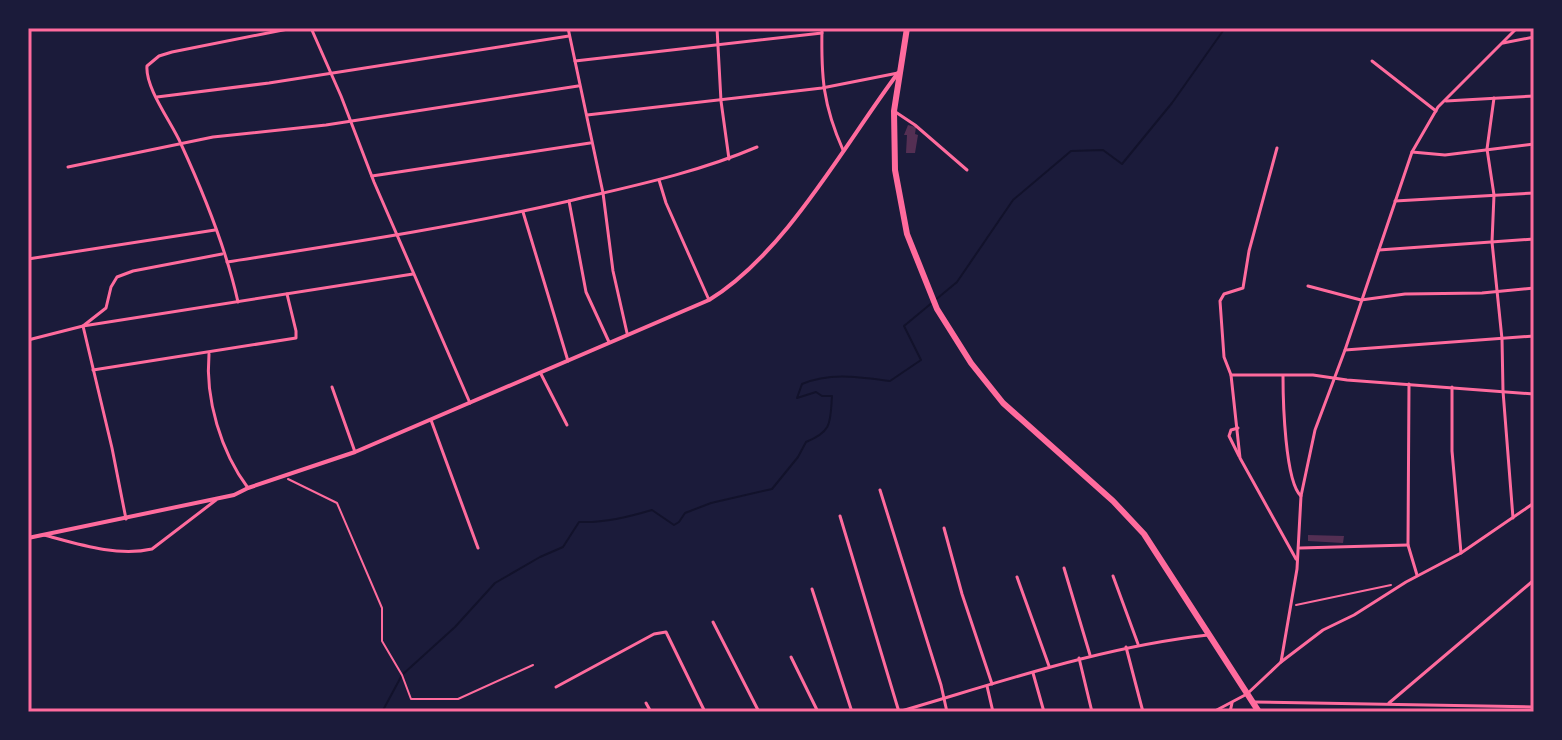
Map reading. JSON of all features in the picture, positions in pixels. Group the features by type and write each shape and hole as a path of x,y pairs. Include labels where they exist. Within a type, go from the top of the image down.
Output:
{"highway":[{"path":"907,28 894,111 895,170 907,234 937,309 971,363 1003,403 1113,501 1144,534 1259,712"}],"street":[{"path":"238,302 215,230 181,144 157,97 147,66 159,56 293,28"},
{"path":"311,28 470,403"},
{"path":"568,28 603,193 613,271 627,333"},
{"path":"717,28 721,101 729,159"},
{"path":"1281,662 1297,560 1301,496 1318,419 1345,350 1412,152 1436,111 1517,28"},
{"path":"575,61 822,30 822,88 843,150"},
{"path":"157,97 269,83 569,36"},
{"path":"1503,43 1534,37"},
{"path":"1372,61 1436,111"},
{"path":"587,115 822,88 898,73"},
{"path":"28,538 216,500 284,477 355,452 709,300 741,278 772,246 898,73"},
{"path":"68,167 213,137 351,121 578,86"},
{"path":"1445,101 1534,96"},
{"path":"1494,98 1487,149 1494,195 1492,242 1502,339 1513,518"},
{"path":"894,111 967,170"},
{"path":"372,176 590,143"},
{"path":"1412,152 1445,155 1534,144"},
{"path":"227,262 397,236 523,212 659,180 729,159 757,147"},
{"path":"1240,458 1231,375 1224,357 1220,297 1243,288 1249,251 1277,148"},
{"path":"659,180 709,300"},
{"path":"1395,201 1534,193"},
{"path":"569,201 586,292 609,342"},
{"path":"523,212 568,361"},
{"path":"28,259 215,230"},
{"path":"1379,250 1534,239"},
{"path":"83,326 106,308 117,277 133,271 224,254"},
{"path":"28,340 83,326 413,274"},
{"path":"1308,286 1361,300 1405,294 1534,288"},
{"path":"93,370 296,338 287,294"},
{"path":"83,326 126,519"},
{"path":"1345,350 1534,336"},
{"path":"209,354 209,383 224,447 248,488"},
{"path":"541,374 567,425"},
{"path":"1231,375 1313,375 1534,394"},
{"path":"1283,376 1290,471 1295,490 1301,496"},
{"path":"1409,384 1408,545 1417,576"},
{"path":"332,387 355,452"},
{"path":"1452,387 1452,451 1461,553"},
{"path":"431,420 478,548"},
{"path":"1238,428 1231,430 1229,436 1297,560"},
{"path":"880,490 947,712"},
{"path":"44,535 98,549 144,551 152,549 216,500"},
{"path":"1213,712 1247,694 1281,662 1323,630 1461,553 1534,503"},
{"path":"840,516 898,712 1090,655 1138,644 1209,635"},
{"path":"944,528 989,685 993,712"},
{"path":"1298,548 1408,545"},
{"path":"1064,568 1090,655"},
{"path":"1113,576 1138,644"},
{"path":"1017,577 1049,666"},
{"path":"1389,703 1534,580"},
{"path":"812,589 852,712"},
{"path":"713,622 759,712"},
{"path":"556,687 654,634 666,632 705,712"},
{"path":"1126,647 1143,712"},
{"path":"791,657 818,712"},
{"path":"1079,658 1092,712"},
{"path":"1032,672 1044,712"},
{"path":"1253,702 1534,707"},
{"path":"646,703 651,712"},
{"path":"1230,712 1232,703"}],"path":[{"path":"284,477 337,503 382,608 382,641 402,675 411,699 458,699 533,665"},
{"path":"1291,606 1391,585"}],"building":[{"path":"908,125 916,127 915,134 918,135 915,153 906,153 907,135 904,135"},
{"path":"1308,535 1344,536 1343,543 1308,541"}],"waterway":[{"path":"28,32 32,28"},
{"path":"382,712 402,675 455,627 495,583 563,547 579,522 598,522 652,510 674,525 685,513 711,503 772,489 806,442 821,434 830,419 832,396 822,396 816,392 797,398 802,384 834,377 890,381 921,360 904,326 957,282 1013,200 1071,151 1103,150 1122,164 1172,103 1225,28"}]}
